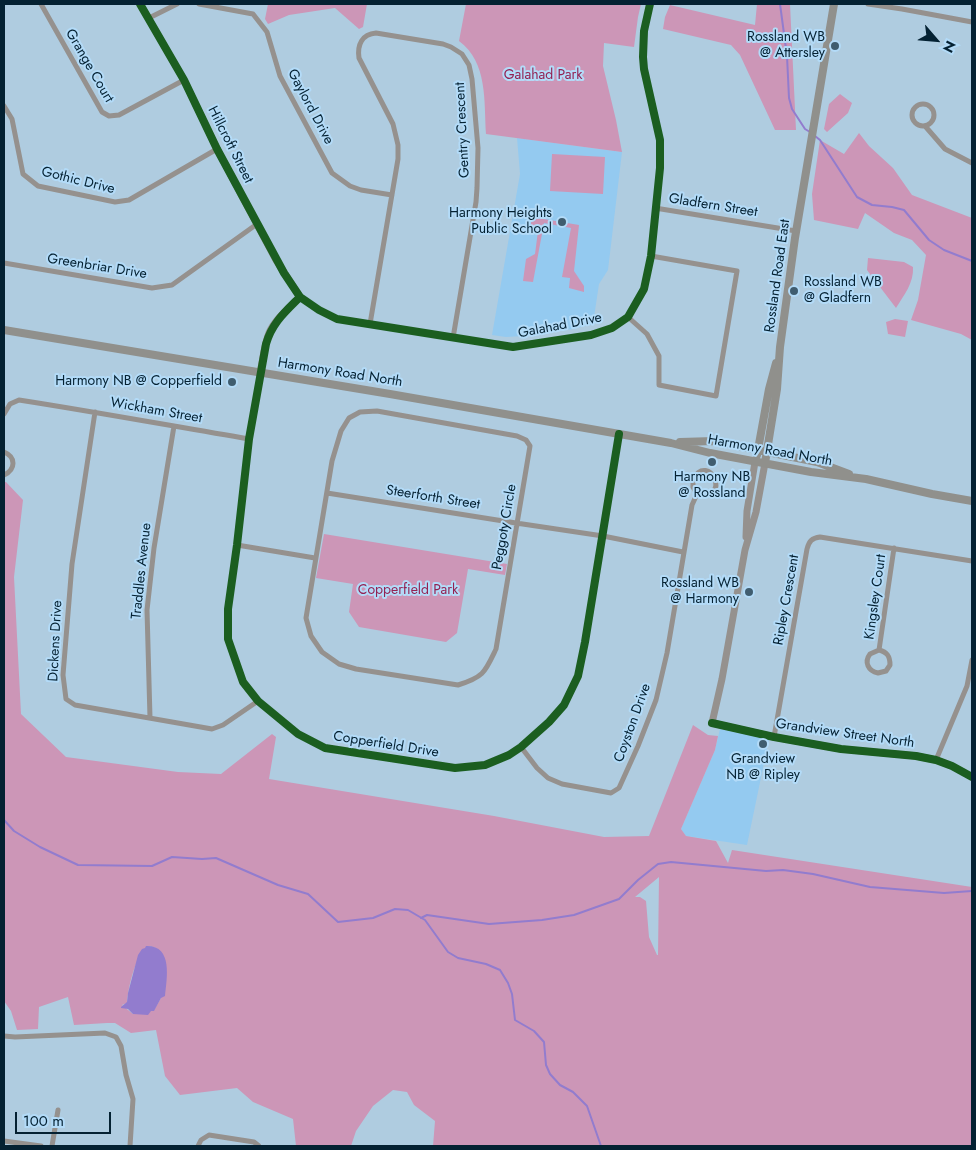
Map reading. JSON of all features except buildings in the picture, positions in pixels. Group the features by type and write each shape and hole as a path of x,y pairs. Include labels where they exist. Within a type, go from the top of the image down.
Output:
{"main road":[{"name":"Rossland Road East","path":"765,464 777,389 780,347 796,231 834,4"},
{"name":"Harmony Road North","path":"4,330 672,443 765,464 866,479 972,501"},
{"path":"755,462 769,389 780,347"},
{"name":"Harmony Road North","path":"672,443 714,442 758,450 817,462 866,479"}],"street":[{"name":"Grange Court","path":"41,4 102,112 109,116 119,114 184,80"},
{"name":"Hillcroft Street","path":"140,4 184,80 217,149 257,224 284,273 300,297"},
{"path":"149,18 177,4"},
{"name":"Gaylord Drive","path":"199,4 253,14 267,32 280,76 332,173 350,186 361,190 392,195"},
{"name":"Galahad Drive","path":"300,297 337,319 513,347 591,335 612,328 628,317 644,289 651,256 660,168 660,140 647,85 643,57 644,31 650,4"},
{"path":"868,4 902,6 972,22"},
{"name":"Gentry Crescent","path":"370,324 398,159 398,145 393,124 358,58 361,41 365,36 376,33 451,47 462,54 472,72 478,148 477,188 452,338"},
{"path":"925,126 929,125 934,119 935,112 927,104 920,104 914,109 912,116 918,125 925,126 945,148 972,163"},
{"name":"Gothic Drive","path":"4,106 12,119 23,174 38,186 115,202 129,200 217,149"},
{"name":"Gladfern Street","path":"655,208 796,231"},
{"name":"Greenbriar Drive","path":"4,263 152,288 172,286 257,224"},
{"path":"628,317 647,334 659,356 659,384 716,396 737,271 651,256"},
{"path":"260,373 269,334 280,317 300,297"},
{"name":"Copperfield Drive","path":"260,373 249,439 228,609 228,639 243,682 258,701 298,734 325,748 455,768 485,765 509,755 521,747 549,722 564,705 578,676 619,434"},
{"name":"Wickham Street","path":"4,414 10,404 19,400 249,439"},
{"name":"Dickens Drive","path":"95,412 72,564 63,675 66,699 75,705 212,729 223,726 258,701"},
{"name":"Peggoty Circle","path":"360,412 377,412 517,436 526,440 530,446 516,524 496,649 487,670 474,680 458,685 356,669 339,664 322,652 311,636 306,618 315,558 332,461 341,431 349,418 360,412"},
{"name":"Traddles Avenue","path":"150,718 147,610 154,548 174,426"},
{"path":"4,452 10,454 13,462 12,469 4,475"},
{"name":"Rossland Road East","path":"745,550 747,511 755,462"},
{"name":"Rossland Road East","path":"712,723 722,679 745,550 756,512 765,464"},
{"path":"702,471 709,472 716,479 715,489 706,495 697,494 692,483 695,475 702,471"},
{"name":"Steerforth Street","path":"327,492 516,524 603,536 683,552"},
{"name":"Coyston Drive","path":"521,747 537,768 548,778 562,784 611,793 619,788 656,700 667,653 692,505 697,494"},
{"name":"Ripley Crescent","path":"774,737 808,544 811,540 820,537 972,561"},
{"path":"237,546 315,558"},
{"name":"Kingsley Court","path":"879,650 894,548"},
{"name":"Kingsley Court","path":"879,650 887,654 890,661 886,671 878,673 868,667 867,660 870,654 879,650"},
{"path":"936,760 967,686 972,660"},
{"name":"Grandview Street North","path":"712,723 841,749 916,756 936,760 972,777"},
{"path":"4,1036 105,1033 116,1037 121,1046 126,1075 133,1099 130,1146"},
{"path":"52,1146 58,1110"},
{"path":"198,1146 201,1140 209,1135 254,1142 259,1146"},
{"path":"4,1141 41,1146"}],"shaded area":[{"name":"Harmony Heights Public School","path":"517,138 622,152 608,270 599,284 593,324 573,329 523,336 506,337 492,335 520,174"},
{"path":"720,729 769,739 747,845 686,836 681,829 715,750"},
{"path":"146,946 155,947 161,951 164,957 167,972 165,996 161,998 154,1011 151,1011 148,1015 133,1014 128,1009 121,1007 127,1002 138,955"}],"green space":[{"path":"268,4 367,4 363,27 359,29 335,8 289,15 268,24 265,19"},
{"name":"Galahad Park","path":"466,4 641,4 634,47 604,43 603,66 622,152 486,134 483,83 480,71 468,50 459,41"},
{"path":"757,4 790,4 796,130 775,130 740,55 731,45 663,29 670,5 755,25"},
{"path":"840,94 852,103 848,113 827,132 824,129 829,104"},
{"path":"859,133 869,146 893,168 912,195 972,218 972,340 961,334 911,320 918,300 926,255 912,240 894,233 865,213 858,229 814,220 812,194 820,140 844,154"},
{"path":"552,154 605,157 603,194 550,191"},
{"path":"532,217 579,225 574,271 584,286 584,292 569,288 570,278 562,277 571,228 544,223 533,282 523,281 526,259 535,254 538,231 530,229"},
{"path":"868,258 904,262 913,267 910,284 896,308 867,270"},
{"path":"895,319 908,321 905,337 888,334 886,322"},
{"path":"4,482 6,482 23,500 14,577 21,714 66,757 178,772 221,774 272,734 276,737 269,779 494,816 604,837 649,836 693,725 708,735 718,736 715,750 681,829 686,836 716,841 728,863 732,850 972,887 972,1146 433,1146 435,1121 414,1105 407,1092 393,1090 373,1106 356,1131 351,1146 296,1146 293,1119 253,1102 237,1088 180,1095 165,1076 156,1030 131,1033 115,1023 74,1025 68,997 39,1007 38,1029 17,1030 11,1011 4,1001","holes":["659,877 658,955 657,955 649,937 646,901 640,897 635,897","150,946 156,948 161,998 154,1010 133,1014 122,1005 127,1003 129,988 137,962 145,949"]},
{"name":"Copperfield Park","path":"324,534 507,564 505,575 468,569 457,633 446,642 359,627 349,612 353,584 316,578"}],"waterway":[{"path":"780,4 787,56 789,98 792,109 805,129 810,132"},
{"path":"815,136 820,140 857,197 872,205 904,210 929,240 944,250 972,261"},
{"path":"4,820 14,831 40,847 78,865 152,866 172,857 216,858 278,885 308,894 338,922 373,918 395,909 408,910 425,920 448,952 458,958 486,964 500,970 512,994 515,1020 534,1031 544,1042 546,1065 550,1074 560,1085 573,1092 587,1106 601,1146"},
{"path":"421,918 427,915 489,924 542,920 574,915 619,899 658,864 671,862 766,871 783,870 813,874 870,887 944,893 972,891"}],"cycle path":[{"path":"140,4 184,80 217,149 284,273 300,297 337,319 513,347 591,335 612,328 628,317 644,289 651,256 660,168 660,140 643,57 644,31 650,4"},
{"path":"300,297 275,324 266,344 249,439 228,609 228,639 243,682 258,701 298,734 325,748 455,768 485,765 509,755 521,747 549,722 564,705 578,676 619,434"},
{"path":"712,723 841,749 916,756 936,760 972,777"}],"place":[{"name":"Rossland WB @ Attersley","path":"835,46"},
{"name":"Harmony Heights Public School","path":"562,222"},
{"name":"Rossland WB @ Gladfern","path":"794,291"},
{"name":"Harmony NB @ Copperfield","path":"232,382"},
{"name":"Harmony NB @ Rossland","path":"712,462"},
{"name":"Rossland WB @ Harmony","path":"749,592"},
{"name":"Grandview NB @ Ripley","path":"763,744"}]}
